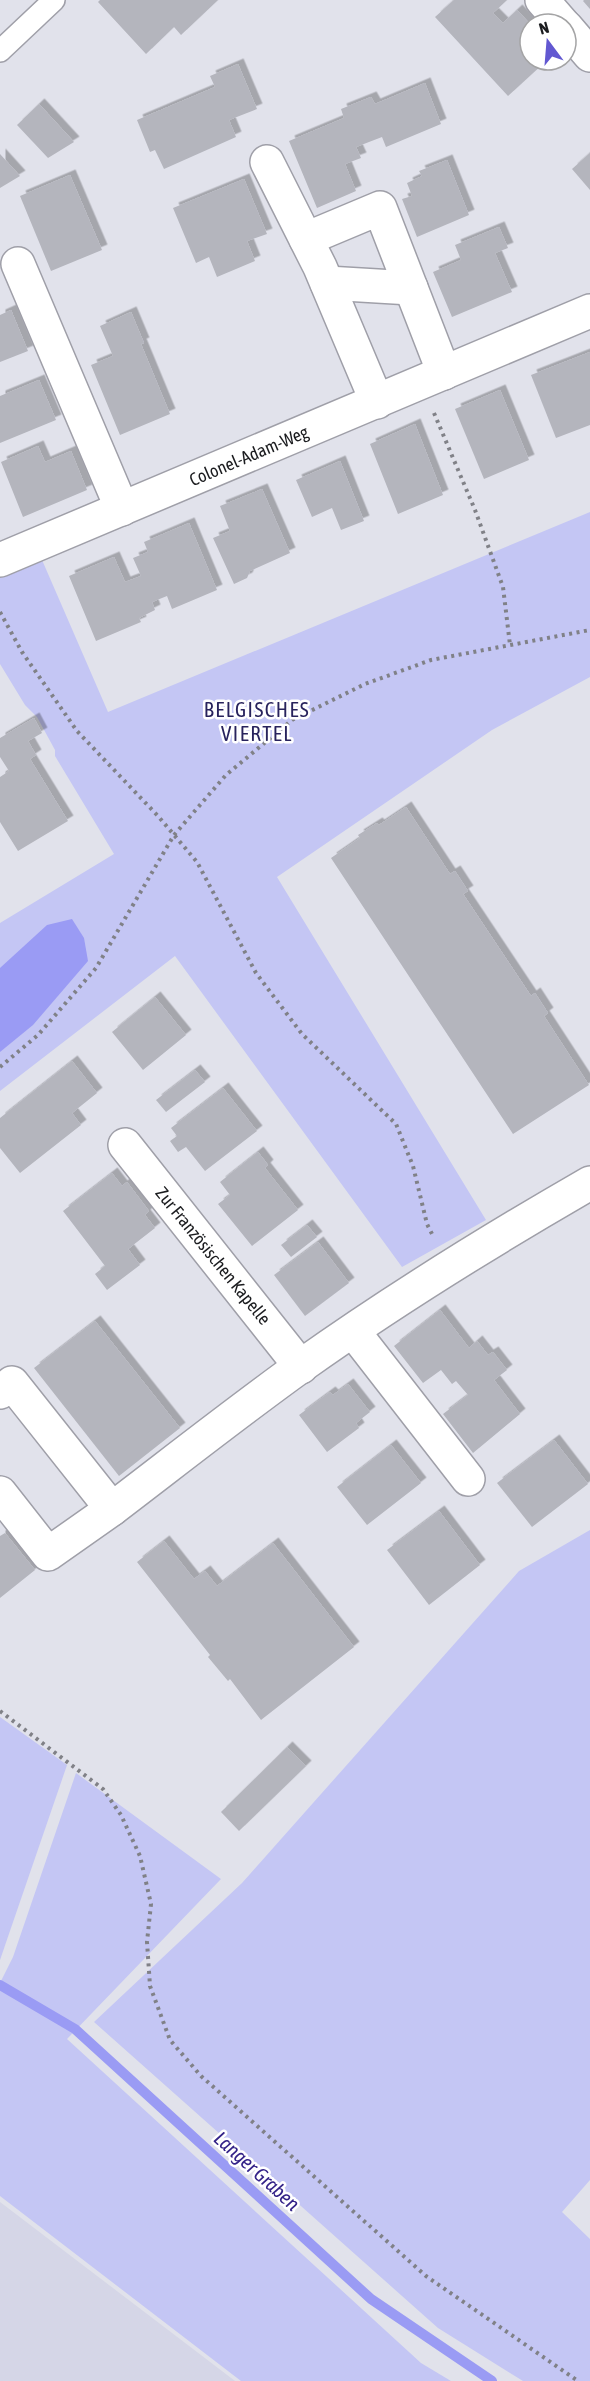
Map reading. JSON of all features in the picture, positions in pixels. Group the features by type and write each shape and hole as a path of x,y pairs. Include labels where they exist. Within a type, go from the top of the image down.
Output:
{"street":[{"path":"542,0 553,12"},
{"path":"578,41 590,55"},
{"path":"267,162 327,284 377,402"},
{"path":"306,239 380,208 411,288 433,378"},
{"path":"18,264 122,509"},
{"path":"327,284 411,288"},
{"name":"Colonel-Adam-Weg","path":"0,560 590,311"},
{"name":"Zur Französischen Kapelle","path":"125,1145 301,1367"},
{"path":"0,1493 48,1554 353,1331 451,1266 590,1184"},
{"path":"353,1331 468,1479"},
{"path":"0,1392 12,1383 112,1509"}],"lane":[{"path":"0,51 54,0"}],"path":[{"path":"433,378 475,510 503,587 510,645"},
{"path":"0,612 22,652 77,731 197,862 256,973 302,1034 396,1124 413,1166 427,1224 451,1266"},
{"path":"0,1067 38,1035 96,968 174,835 226,775 292,720 365,684 431,660 590,630"},
{"path":"0,1712 103,1789 121,1815 140,1856 151,1904 147,1942 150,1986 170,2040 201,2076 426,2276 578,2381"}],"shaded area":[{"path":"590,512 590,677 492,730 277,877 486,1220 402,1267 175,956 0,1091 0,923 114,854 55,756 55,750 37,717 25,705 0,664 0,570 39,553 108,712"},
{"path":"590,1530 590,2180 562,2212 590,2239 590,2381 523,2381 438,2328 94,2022 242,1883 519,1571"},
{"path":"0,1717 67,1765 0,1960"},
{"path":"76,1773 221,1879 67,2039 421,2363 451,2381 241,2381 0,2196 0,1983 13,1957"},
{"path":"0,2202 235,2381 0,2381"}],"water":[{"path":"72,919 84,938 88,961 33,1025 0,1052 0,968 47,925"}],"building":[{"path":"100,0 218,0 181,35 174,27 146,54 98,2"},
{"path":"454,0 507,0 493,13 503,23 517,10 519,12 518,72 534,72 508,96 435,17"},
{"path":"590,0 590,9 583,1"},
{"path":"238,64 257,109 229,120 236,137 164,169 155,150 150,152 137,120 215,87 210,76"},
{"path":"425,83 441,124 386,147 382,137 356,147 361,158 345,164 356,191 317,208 289,141 344,118 341,109 371,97 375,104"},
{"path":"39,104 74,142 48,158 17,125"},
{"path":"590,153 590,190 572,169"},
{"path":"0,154 20,176 0,188"},
{"path":"447,160 469,215 417,237 402,199 412,196 407,183 422,176 419,171"},
{"path":"70,175 102,250 51,271 20,196"},
{"path":"244,179 267,234 247,241 255,261 217,277 209,257 196,263 173,208"},
{"path":"499,227 508,248 495,253 512,292 452,317 433,272 461,260 455,245"},
{"path":"11,310 28,351 0,362 0,315"},
{"path":"131,312 144,343 141,344 170,414 120,435 91,365 113,356 100,326"},
{"path":"590,352 590,425 556,438 531,375"},
{"path":"39,380 56,420 0,443 0,396"},
{"path":"500,390 529,460 484,479 455,409"},
{"path":"415,424 443,495 398,514 370,444"},
{"path":"38,446 45,462 71,451 87,490 23,517 1,462"},
{"path":"340,461 364,521 341,530 332,508 312,517 296,480"},
{"path":"262,489 290,553 250,571 247,578 234,584 213,538 230,531 220,506"},
{"path":"189,523 217,590 172,609 167,596 152,602 155,610 139,618 141,622 96,641 69,576 114,557 125,582 141,576 133,558 148,552 144,542"},
{"path":"34,718 42,733 28,741 36,755 30,759 68,821 18,851 0,822 0,777 9,771 0,757 0,738"},
{"path":"406,807 450,874 455,871 468,891 463,894 531,996 535,993 548,1013 544,1016 589,1085 513,1134 331,858 360,838 358,835 377,823 379,825"},
{"path":"155,997 186,1035 143,1070 112,1032"},
{"path":"72,1061 97,1093 72,1113 81,1125 20,1173 0,1148 0,1118"},
{"path":"195,1070 205,1082 166,1112 156,1100"},
{"path":"223,1088 257,1131 205,1171 186,1147 178,1152 170,1141 177,1136 171,1128"},
{"path":"258,1152 268,1165 265,1168 298,1210 252,1246 218,1204 230,1195 220,1182"},
{"path":"112,1173 122,1186 127,1182 149,1211 145,1215 155,1228 128,1249 140,1265 107,1290 95,1274 105,1266 63,1211"},
{"path":"307,1225 317,1237 291,1257 281,1245"},
{"path":"318,1242 349,1283 305,1316 274,1275"},
{"path":"440,1310 469,1348 477,1341 488,1355 493,1352 507,1370 494,1380 520,1414 473,1453 443,1414 468,1395 456,1381 452,1384 441,1370 423,1383 394,1346"},
{"path":"95,1321 180,1428 119,1476 34,1368"},
{"path":"348,1384 370,1412 356,1423 359,1428 327,1452 299,1415 330,1392 333,1395"},
{"path":"554,1440 588,1484 532,1527 497,1483"},
{"path":"391,1445 421,1483 367,1525 337,1487"},
{"path":"439,1511 480,1565 429,1605 387,1550"},
{"path":"5,1533 35,1570 0,1598 0,1536"},
{"path":"164,1541 194,1579 205,1571 217,1586 273,1543 354,1647 261,1720 230,1679 228,1681 208,1657 210,1655 137,1562"},
{"path":"287,1747 306,1766 239,1831 221,1812"}],"waterway":[{"name":"Langer Graben","path":"0,1985 75,2029 371,2299 492,2381"}],"district":[{"name":"BELGISCHES VIERTEL","path":"257,722"}]}
